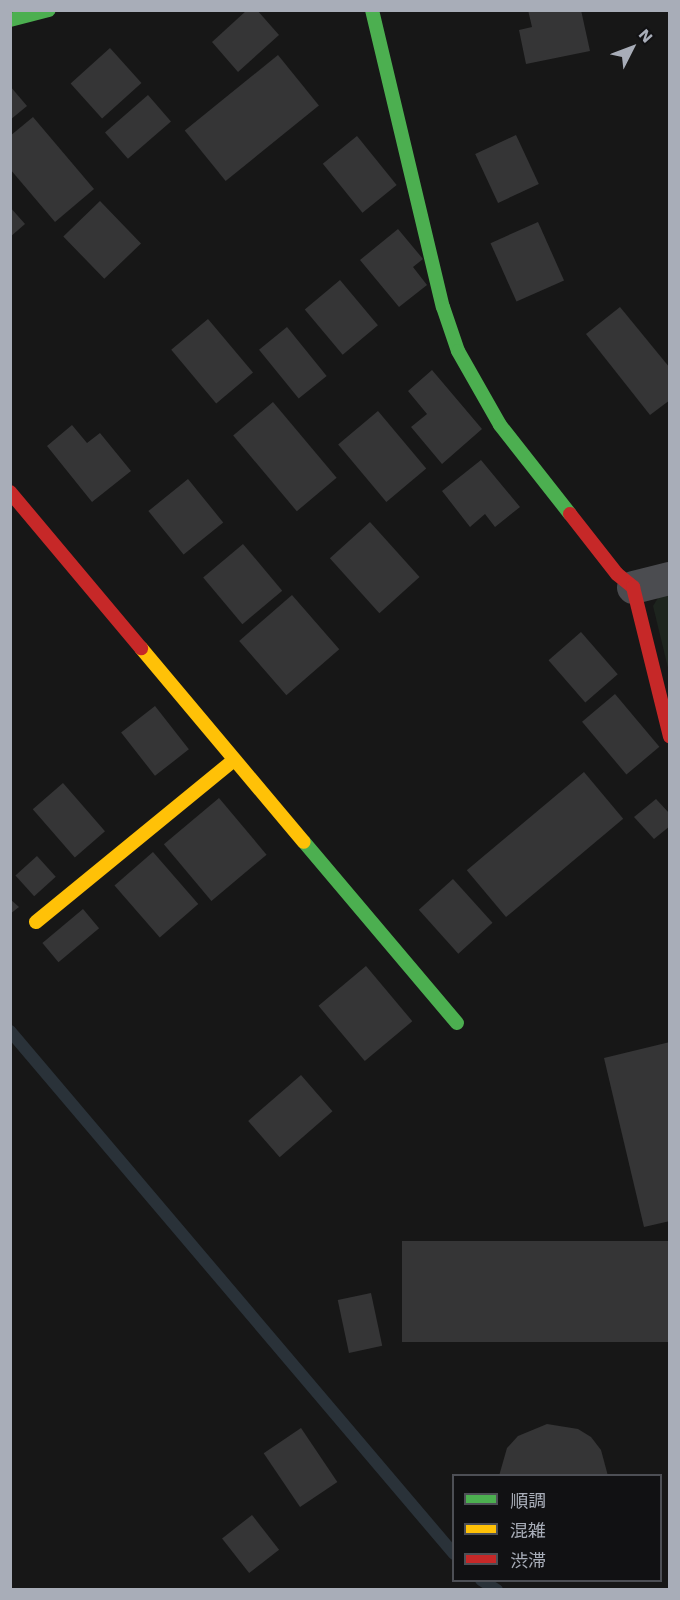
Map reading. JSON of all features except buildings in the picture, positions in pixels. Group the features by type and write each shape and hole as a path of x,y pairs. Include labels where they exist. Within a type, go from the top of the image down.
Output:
{"street":[{"path":"10,20 49,10"},
{"path":"372,10 443,307 458,351 500,425 617,574 633,587 669,737"},
{"path":"10,492 457,1023"},
{"path":"633,587 669,578"},
{"path":"36,922 234,760"}],"shaded area":[{"path":"669,591 669,672 653,606 661,593"}],"waterway":[{"path":"10,1031 452,1552"},
{"path":"484,1582 497,1590"}],"traffic: fast":[{"path":"10,20 49,10"},
{"path":"372,10 443,307 458,351 500,425 570,514"},
{"path":"304,842 457,1023"}],"traffic: slow":[{"path":"141,648 304,842"},
{"path":"36,922 234,760"}],"traffic: jam":[{"path":"10,492 141,648"},
{"path":"570,514 617,574 633,587 670,737"}]}
